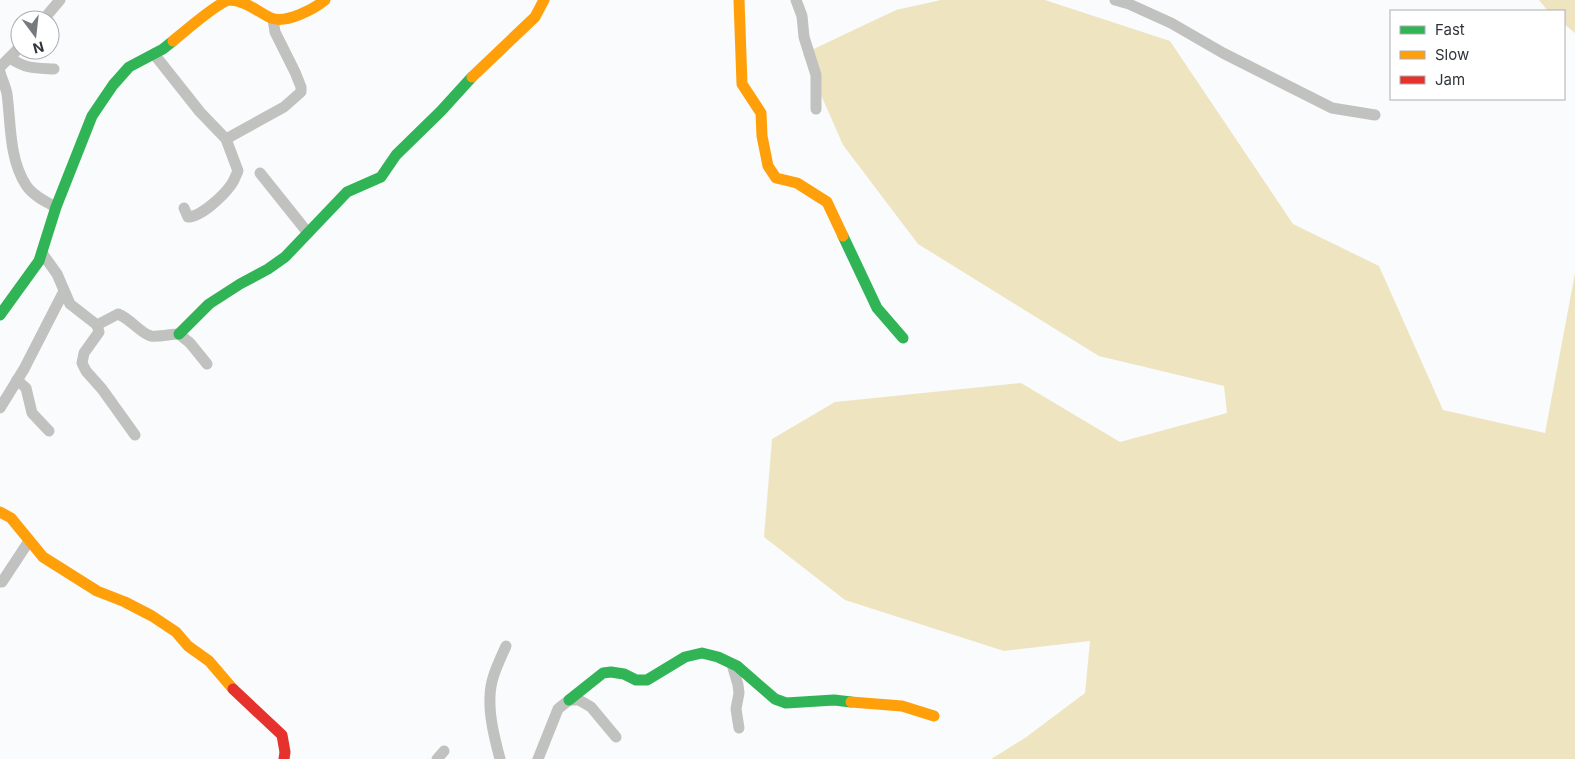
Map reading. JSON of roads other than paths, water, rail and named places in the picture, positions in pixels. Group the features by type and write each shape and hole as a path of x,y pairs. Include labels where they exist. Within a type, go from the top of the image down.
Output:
{"street":[{"path":"52,10 60,0"},
{"path":"0,315 39,261 56,207 92,116 113,85 129,67 163,49 225,1 244,1 273,19 292,18 314,9 325,0"},
{"path":"98,325 118,314 127,318 150,336 179,334 209,304 285,257 347,192 381,177 396,155 477,72 535,17 544,0"},
{"path":"739,0 742,84 761,113 762,136 768,166 776,178 798,183 827,202 877,308 903,338"},
{"path":"796,0 802,16 804,37 816,75 816,109"},
{"path":"1114,0 1129,4 1171,23 1232,57 1332,108 1375,115"},
{"path":"226,139 284,107 301,92 295,72 275,32 273,19"},
{"path":"154,54 200,112 226,139 238,171 232,185 216,201 195,217 188,217 184,208"},
{"path":"0,67 10,58"},
{"path":"13,60 29,68 54,69"},
{"path":"0,72 7,92 12,142 17,166 26,186 56,207"},
{"path":"260,173 308,233"},
{"path":"42,253 53,267 70,304 98,325 99,332 84,352 82,363 86,371 102,389 135,434"},
{"path":"0,408 39,342 64,291"},
{"path":"179,334 190,343 207,364"},
{"path":"17,380 26,388 32,413 50,431"},
{"path":"0,512 11,518 43,557 97,591 125,602 152,616 176,632 188,646 208,661 235,692 282,735 284,759"},
{"path":"2,582 30,541"},
{"path":"500,759 492,721 490,698 494,676 506,646"},
{"path":"538,759 558,709 604,674 611,672 624,674 636,680 647,680 685,657 702,653 718,657 737,666 775,699 786,703 834,700 902,706 934,716"},
{"path":"732,664 738,685 736,709 739,728"},
{"path":"569,700 579,700 591,707 616,737"}]}
